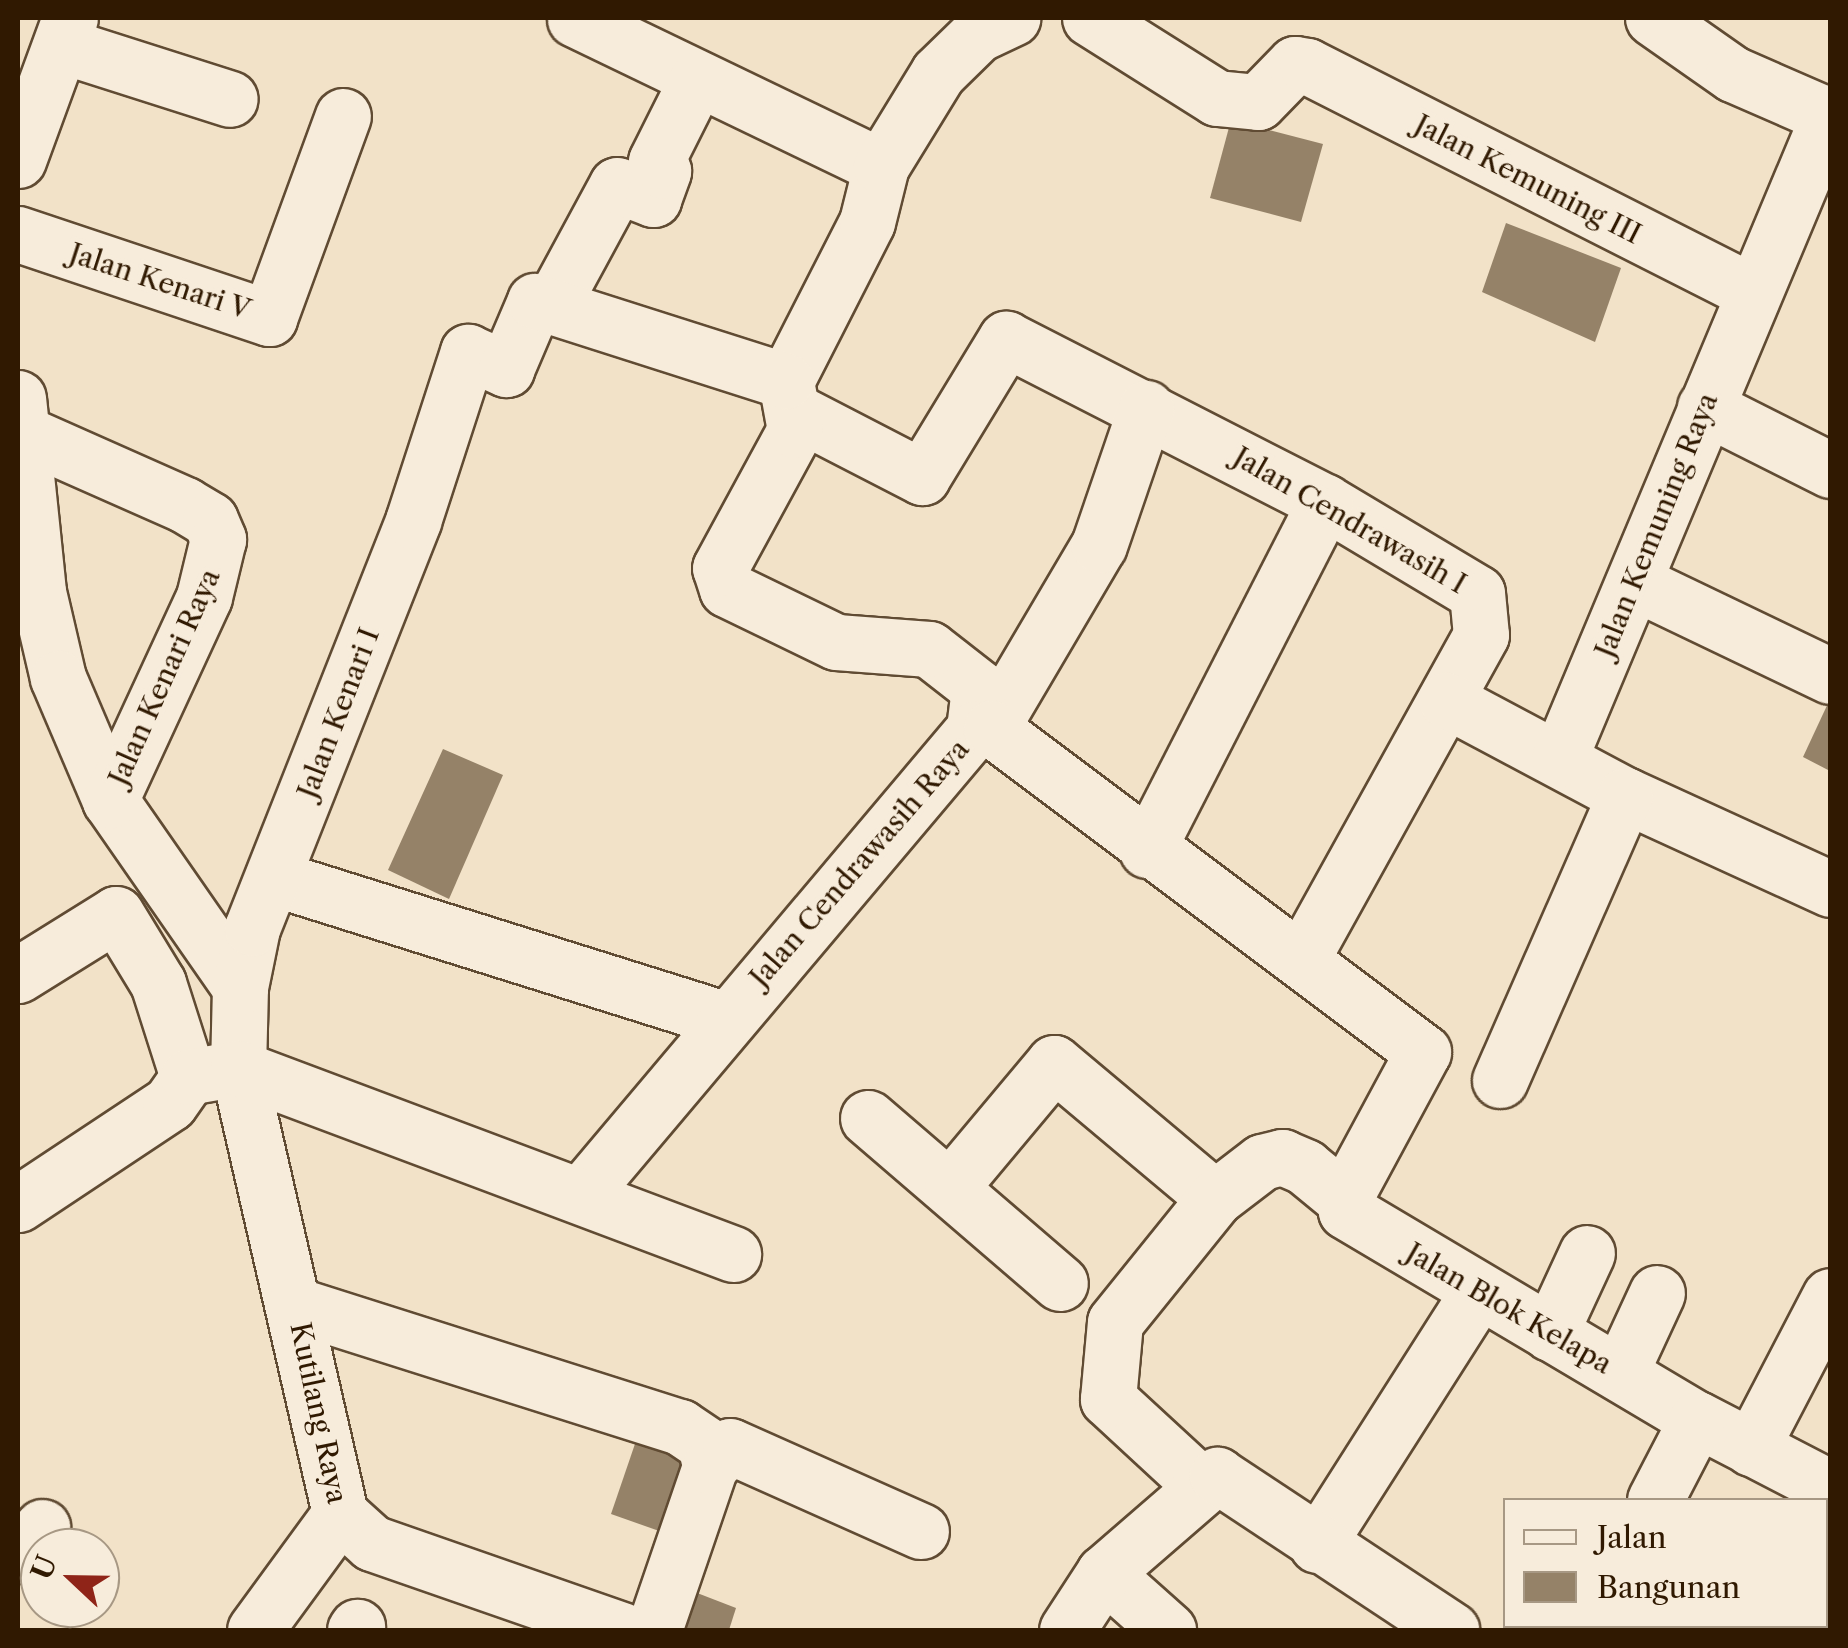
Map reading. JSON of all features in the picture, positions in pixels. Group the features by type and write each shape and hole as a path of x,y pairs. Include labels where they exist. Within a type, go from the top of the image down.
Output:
{"street":[{"path":"983,729 979,688 930,649 836,642 727,588 721,578 724,558 796,430 791,396 867,222 880,166 938,73 978,34 1012,18"},
{"name":"Jalan Kemuning III","path":"1090,18 1216,98 1258,102 1295,64 1306,66 1751,291"},
{"path":"1653,18 1733,74 1830,114"},
{"path":"575,20 880,166"},
{"path":"18,160 65,31 230,98"},
{"path":"697,79 656,162 662,171 653,199 617,184 552,305 791,396"},
{"name":"Jalan Kemuning Raya","path":"1558,758 1634,582 1751,291 1830,114"},
{"name":"Jalan Kenari V","path":"18,234 269,318 344,116"},
{"name":"Jalan Kenari I","path":"240,987 252,928 274,878 468,352 506,369 535,301 552,305"},
{"name":"Jalan Cendrawasih I","path":"791,396 922,477 1006,339 1326,502 1484,601 1482,635 1303,956"},
{"path":"1705,407 1830,470"},
{"path":"983,729 1099,544 1146,408"},
{"name":"Jalan Kenari Raya","path":"110,800 204,597 218,539 210,520 185,504 21,416 24,548 58,678 110,800 240,987"},
{"path":"1147,850 1326,502"},
{"path":"1634,582 1830,676"},
{"path":"1446,700 1625,796 1830,889"},
{"name":"Jalan Cendrawasih Raya","path":"581,1195 725,1019 983,729 1147,850 1303,956 1424,1052 1344,1199"},
{"path":"1500,1080 1625,796"},
{"path":"274,878 725,1019"},
{"path":"18,975 116,914 212,1073 295,1305 680,1427 705,1444 710,1466"},
{"path":"18,1204 212,1073 240,987"},
{"path":"952,1185 1054,1062 1215,1198 1115,1322 1105,1380 1108,1399 1200,1483"},
{"path":"212,1073 581,1195 733,1254"},
{"path":"868,1118 952,1185 1060,1283"},
{"name":"Jalan Blok Kelapa","path":"1215,1198 1262,1162 1282,1157 1344,1199 1353,1217 1696,1419 1830,1488"},
{"path":"1550,1332 1587,1253"},
{"path":"1317,1546 1479,1291"},
{"path":"1620,1373 1657,1293"},
{"path":"1751,1448 1830,1296"},
{"name":"Kutilang Raya","path":"295,1305 340,1514 372,1542 622,1630"},
{"path":"1655,1498 1696,1419"},
{"path":"654,1630 710,1466 720,1451 742,1446 921,1531"},
{"path":"1067,1630 1104,1573 1200,1483 1217,1474 1234,1482 1317,1546 1451,1630"},
{"path":"255,1630 340,1514"},
{"path":"1104,1573 1168,1630"}],"building":[{"path":"1231,120 1323,144 1301,222 1210,198"},
{"path":"1506,223 1621,268 1595,342 1482,292"},
{"path":"1830,699 1830,771 1803,757"},
{"path":"443,749 503,775 449,899 388,870"},
{"path":"637,1438 688,1453 662,1532 611,1514"},
{"path":"692,1591 736,1608 729,1630 677,1630"}]}
